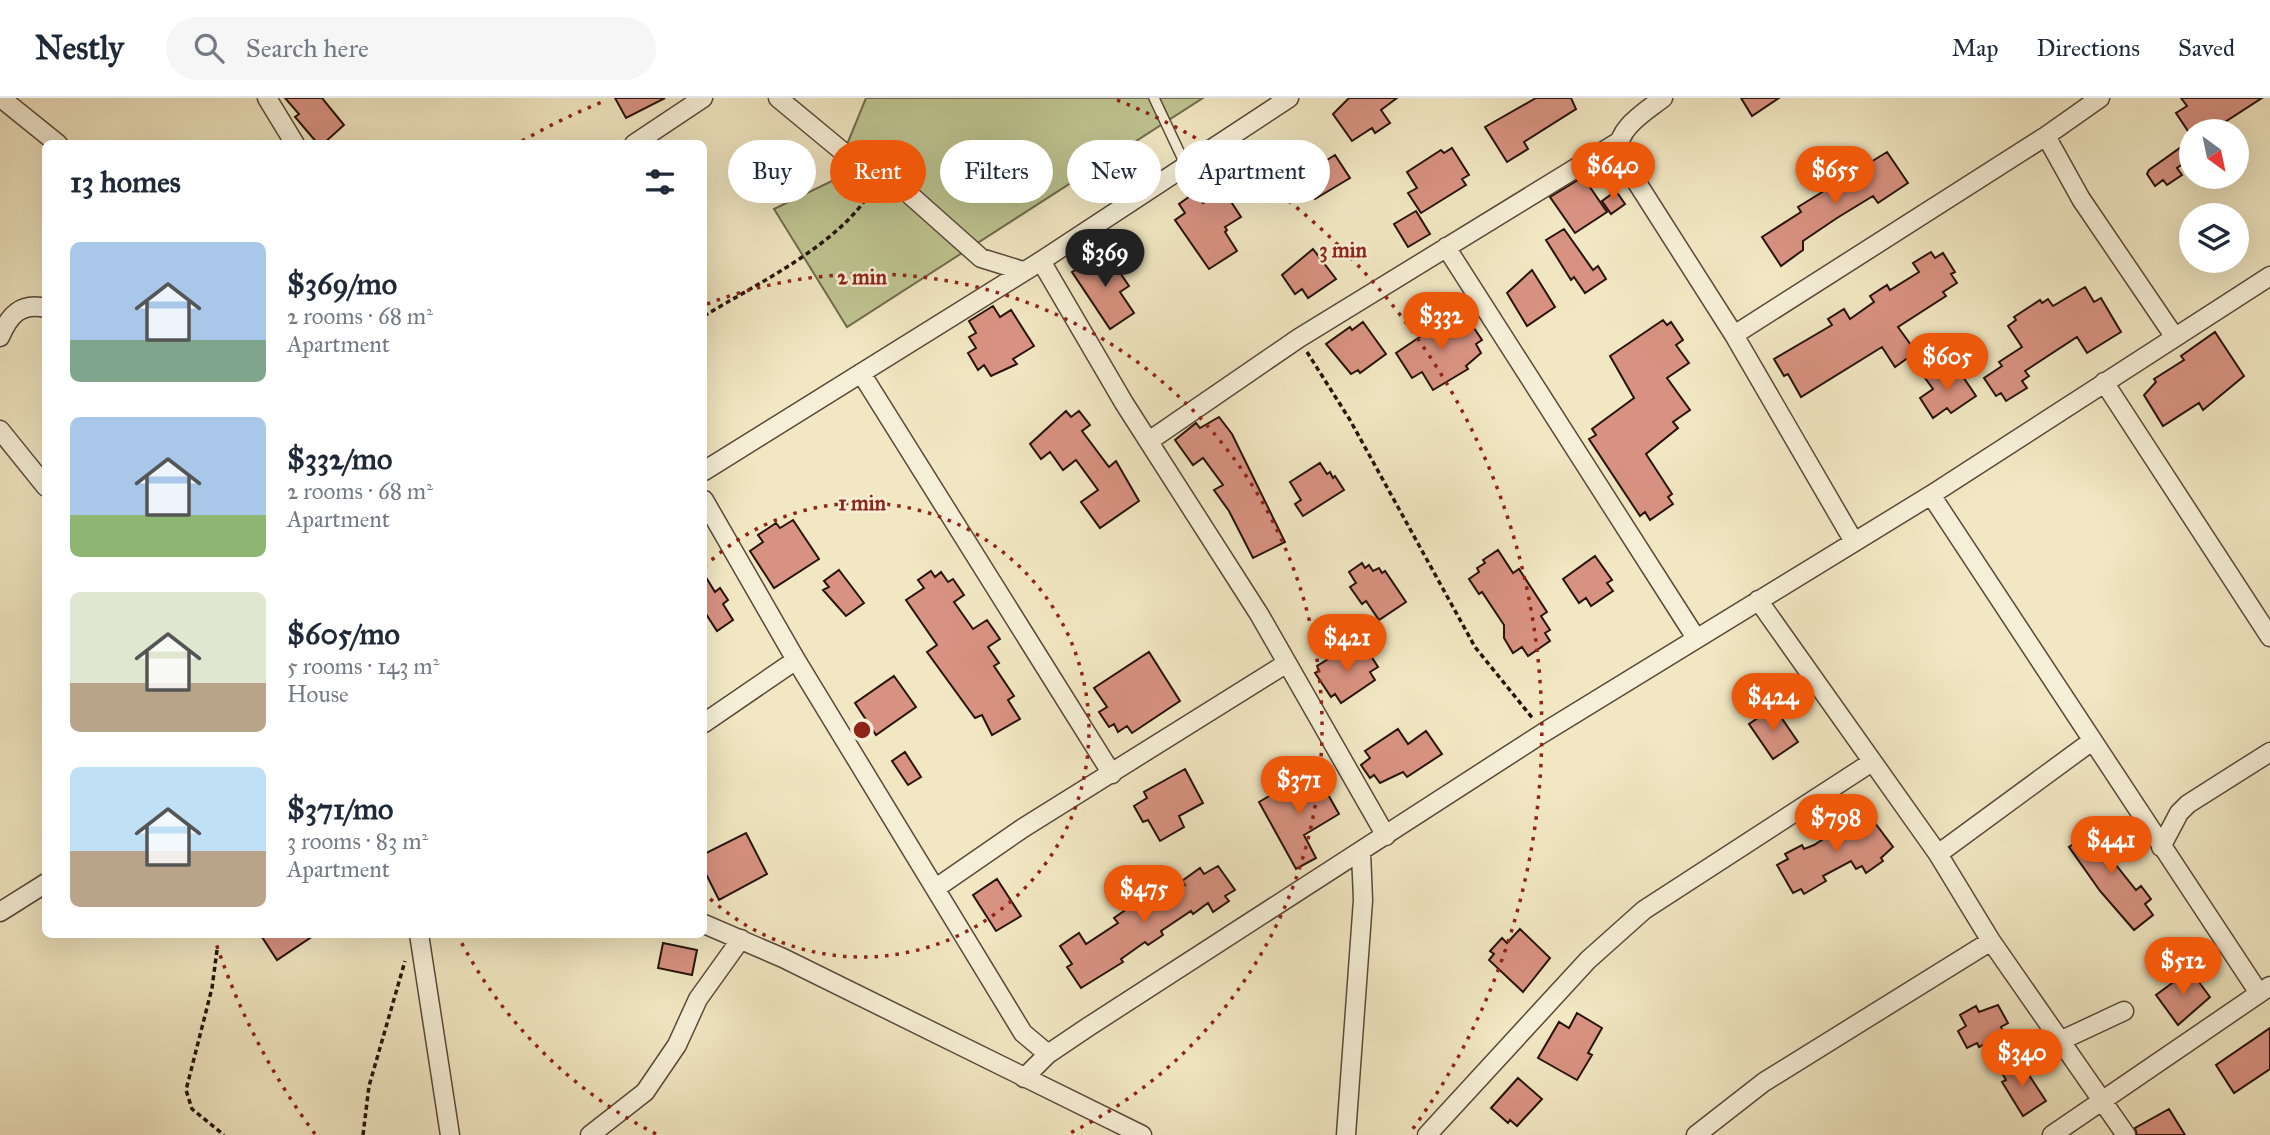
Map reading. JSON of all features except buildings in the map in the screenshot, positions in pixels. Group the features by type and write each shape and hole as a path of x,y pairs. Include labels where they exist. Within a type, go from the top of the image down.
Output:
{"street":[{"path":"1,98 53,140"},
{"path":"267,98 293,140"},
{"path":"640,140 703,98"},
{"path":"778,98 830,141"},
{"path":"1223,140 1289,98"},
{"path":"1663,98 1630,124 1620,141 1619,151 1625,165 1734,335 1853,540"},
{"path":"1734,335 2101,98"},
{"path":"2046,136 2081,199 2174,336"},
{"path":"1149,441 1299,338 1620,141"},
{"path":"707,469 1041,261 1175,171"},
{"path":"919,203 981,258 1023,271"},
{"path":"1446,247 1696,638"},
{"path":"1041,261 1287,663 1386,836"},
{"path":"1024,1077 1048,1054 1543,733 1853,540 1931,495 2270,276"},
{"path":"0,337 14,312 26,306 42,308"},
{"path":"861,373 1112,774"},
{"path":"2104,382 2264,614 2270,637"},
{"path":"0,430 42,482"},
{"path":"1931,495 2161,846 2264,989 2053,1135"},
{"path":"707,505 796,660 1023,1033 1048,1054"},
{"path":"1758,600 1938,853 1991,941 2103,1098 2126,1135"},
{"path":"707,721 796,660"},
{"path":"936,888 1023,828 1287,663"},
{"path":"1938,853 2092,741"},
{"path":"2161,846 2179,813 2188,804 2270,752"},
{"path":"1427,1135 1588,960 1644,910 1683,881 1872,762"},
{"path":"1346,1135 1363,900 1361,852"},
{"path":"0,912 42,886"},
{"path":"707,925 741,939 1024,1077 1122,1130 1142,1135"},
{"path":"419,938 450,1135"},
{"path":"590,1135 645,1092 677,1045 698,999 741,939"},
{"path":"1696,1135 1764,1082 1991,941"},
{"path":"2062,1040 2124,1011"}],"lane":[{"path":"1154,98 1175,143"}],"path":[{"path":"707,314 839,230 863,203"},
{"path":"1299,338 1350,420 1475,647 1543,733"},
{"path":"363,1135 369,1086 397,986 418,938"},
{"path":"217,950 212,988 186,1090 192,1109 224,1135"}],"green space":[{"path":"866,98 1203,98 1138,140 1067,140 1067,185 1053,194 1053,140 940,140 940,203 1040,203 847,327 774,209 786,203 816,203 816,189 830,182 830,203 926,203 926,140 849,140"}]}
